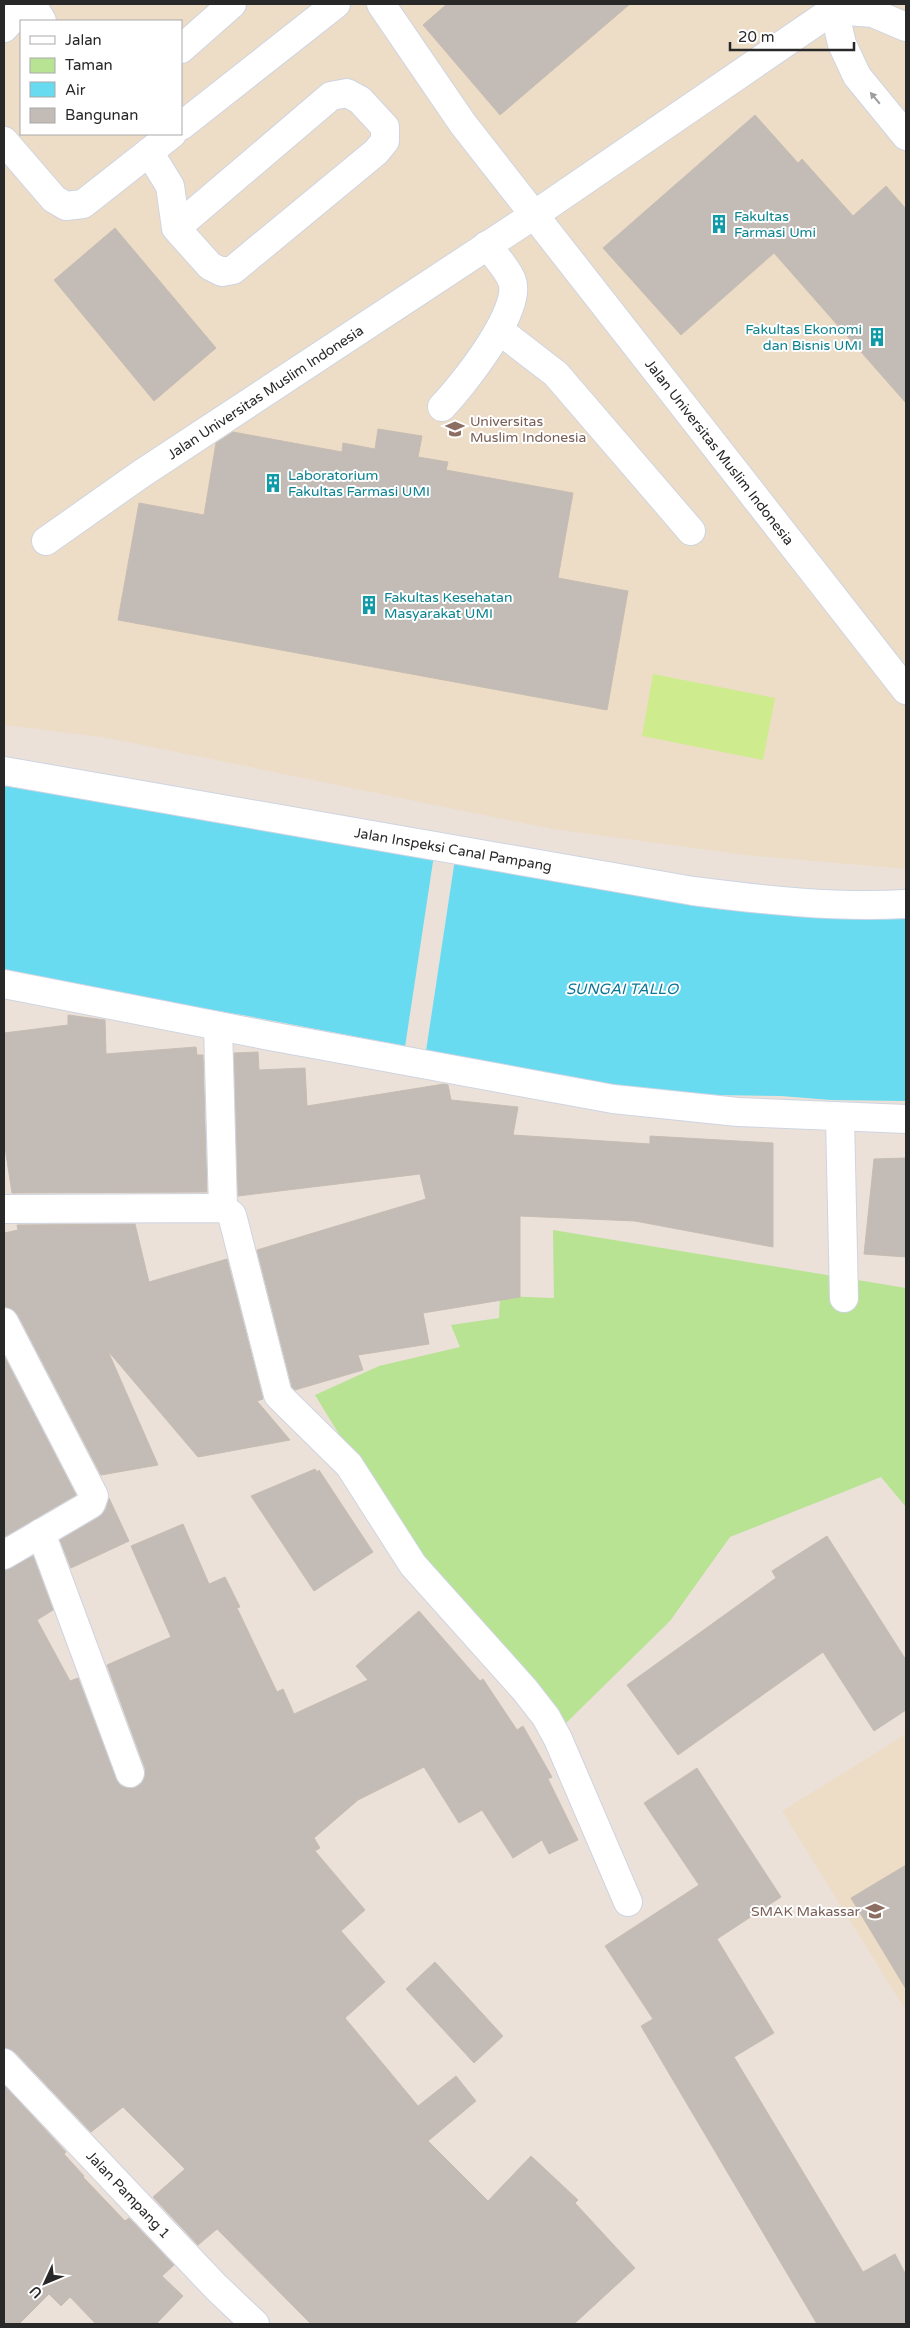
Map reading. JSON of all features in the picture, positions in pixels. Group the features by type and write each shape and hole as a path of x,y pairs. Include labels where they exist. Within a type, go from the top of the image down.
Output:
{"street":[{"path":"4,28 26,4"},
{"path":"32,4 41,20"},
{"path":"182,48 232,4"},
{"path":"182,124 336,4"},
{"name":"Jalan Universitas Muslim Indonesia","path":"381,4 463,124 906,690"},
{"path":"906,27 873,13 834,6 842,44 857,76 906,136"},
{"name":"Jalan Universitas Muslim Indonesia","path":"46,541 141,474 534,215 834,6"},
{"path":"149,152 170,186 176,228 210,266 222,272 233,270 376,152 384,141 385,127 360,100 347,93 331,96 176,228"},
{"path":"4,141 54,200 66,206 83,204 169,135"},
{"path":"442,408 482,358 499,330 511,302 512,282 487,246"},
{"path":"499,330 556,374 691,531"},
{"name":"Jalan Inspeksi Canal Pampang","path":"4,772 693,891 782,902 879,906 906,904"},
{"path":"4,984 218,1026 613,1099 738,1112 840,1118 906,1118"},
{"path":"218,1026 222,1208"},
{"path":"840,1118 844,1298"},
{"path":"4,1209 222,1208 234,1218 274,1387 278,1395 349,1465 413,1566 525,1690 546,1717 558,1739 628,1902"},
{"path":"4,1322 94,1493 91,1504 4,1555"},
{"path":"41,1533 130,1773"},
{"name":"Jalan Pampang 1","path":"4,2063 216,2287 255,2324"}],"shaded area":[{"name":"Universitas Muslim Indonesia","path":"4,4 906,4 906,869 745,855 552,829 108,738 4,725"},
{"name":"SMAK Makassar","path":"906,1734 906,2011 782,1811"}],"green space":[{"path":"653,674 775,698 763,760 642,736"},
{"path":"553,1230 906,1288 906,1507 881,1477 730,1537 670,1621 566,1723 409,1548 315,1395 379,1366 460,1347 451,1325 499,1318 500,1296 554,1298"}],"water":[{"name":"SUNGAI TALLO","path":"4,786 245,824 716,909 803,916 906,916 906,1101 716,1095 607,1084 248,1016 4,974"}],"pier":[{"path":"434,855 455,859 426,1051 405,1047"}],"building":[{"path":"447,4 630,4 500,115 423,25"},
{"name":"Fakultas Farmasi Umi","path":"755,115 798,163 802,159 853,216 886,186 906,209 906,403 774,253 681,335 603,248"},
{"path":"115,228 216,348 154,401 54,280"},
{"path":"378,429 422,436 418,457 448,462 446,470 573,493 558,578 628,591 607,710 118,620 139,503 204,515 216,443 233,432 342,452 343,443 375,449"},
{"path":"68,1015 105,1020 106,1054 196,1047 197,1055 203,1055 207,1192 12,1193 4,1141 4,1033 68,1025"},
{"path":"258,1052 259,1070 305,1068 307,1106 444,1084 448,1085 451,1100 518,1107 513,1135 650,1144 650,1136 773,1143 773,1247 635,1221 520,1216 520,1297 423,1313 429,1344 358,1355 363,1370 295,1390 292,1387 257,1250 426,1199 420,1174 238,1196 234,1053"},
{"path":"906,1158 906,1257 864,1254 874,1159"},
{"path":"135,1224 149,1282 227,1259 263,1399 257,1401 290,1440 198,1457 108,1351 158,1465 101,1475 18,1315 12,1309 4,1307 4,1233 18,1230 17,1225"},
{"path":"4,1356 76,1495 4,1537"},
{"path":"315,1469 317,1472 319,1470 373,1552 314,1591 251,1496"},
{"path":"109,1498 129,1541 71,1568 60,1540 99,1517 106,1509"},
{"path":"183,1524 209,1584 225,1577 240,1607 237,1608 277,1692 283,1689 294,1714 368,1680 356,1666 419,1611 480,1681 483,1679 517,1730 523,1726 552,1777 548,1779 578,1840 549,1854 542,1840 513,1858 482,1810 459,1823 424,1767 358,1800 314,1838 320,1848 315,1851 365,1910 341,1931 385,1982 345,2018 418,2106 456,2076 476,2101 428,2141 488,2201 531,2156 578,2200 575,2203 635,2268 574,2324 311,2324 217,2229 198,2245 153,2197 185,2169 123,2107 91,2132 15,2052 4,2048 4,1571 33,1556 53,1610 37,1620 70,1681 78,1678 116,1779 120,1785 127,1788 135,1788 142,1783 145,1776 145,1768 107,1665 171,1637 131,1546"},
{"path":"827,1536 906,1660 906,1710 874,1731 823,1652 678,1755 627,1685 776,1578 772,1571"},
{"path":"697,1768 781,1897 717,1939 774,2033 734,2057 863,2272 895,2254 906,2275 906,2324 817,2324 641,2026 653,2019 605,1946 699,1885 644,1803"},
{"path":"906,1865 906,1989 851,1898"},
{"path":"435,1962 503,2036 474,2063 406,1989"},
{"path":"4,2085 66,2152 64,2154 83,2177 125,2221 129,2218 174,2265 162,2276 183,2296 156,2324 96,2324 70,2297 61,2306 49,2294 19,2324 4,2324"}],"place":[{"name":"Fakultas Farmasi Umi","path":"719,224"},
{"name":"Fakultas Ekonomi dan Bisnis UMI","path":"877,337"},
{"name":"Universitas Muslim Indonesia","path":"455,429"},
{"name":"Laboratorium Fakultas Farmasi UMI","path":"273,483"},
{"name":"Fakultas Kesehatan Masyarakat UMI","path":"369,605"},
{"name":"SMAK Makassar","path":"875,1911"}]}
